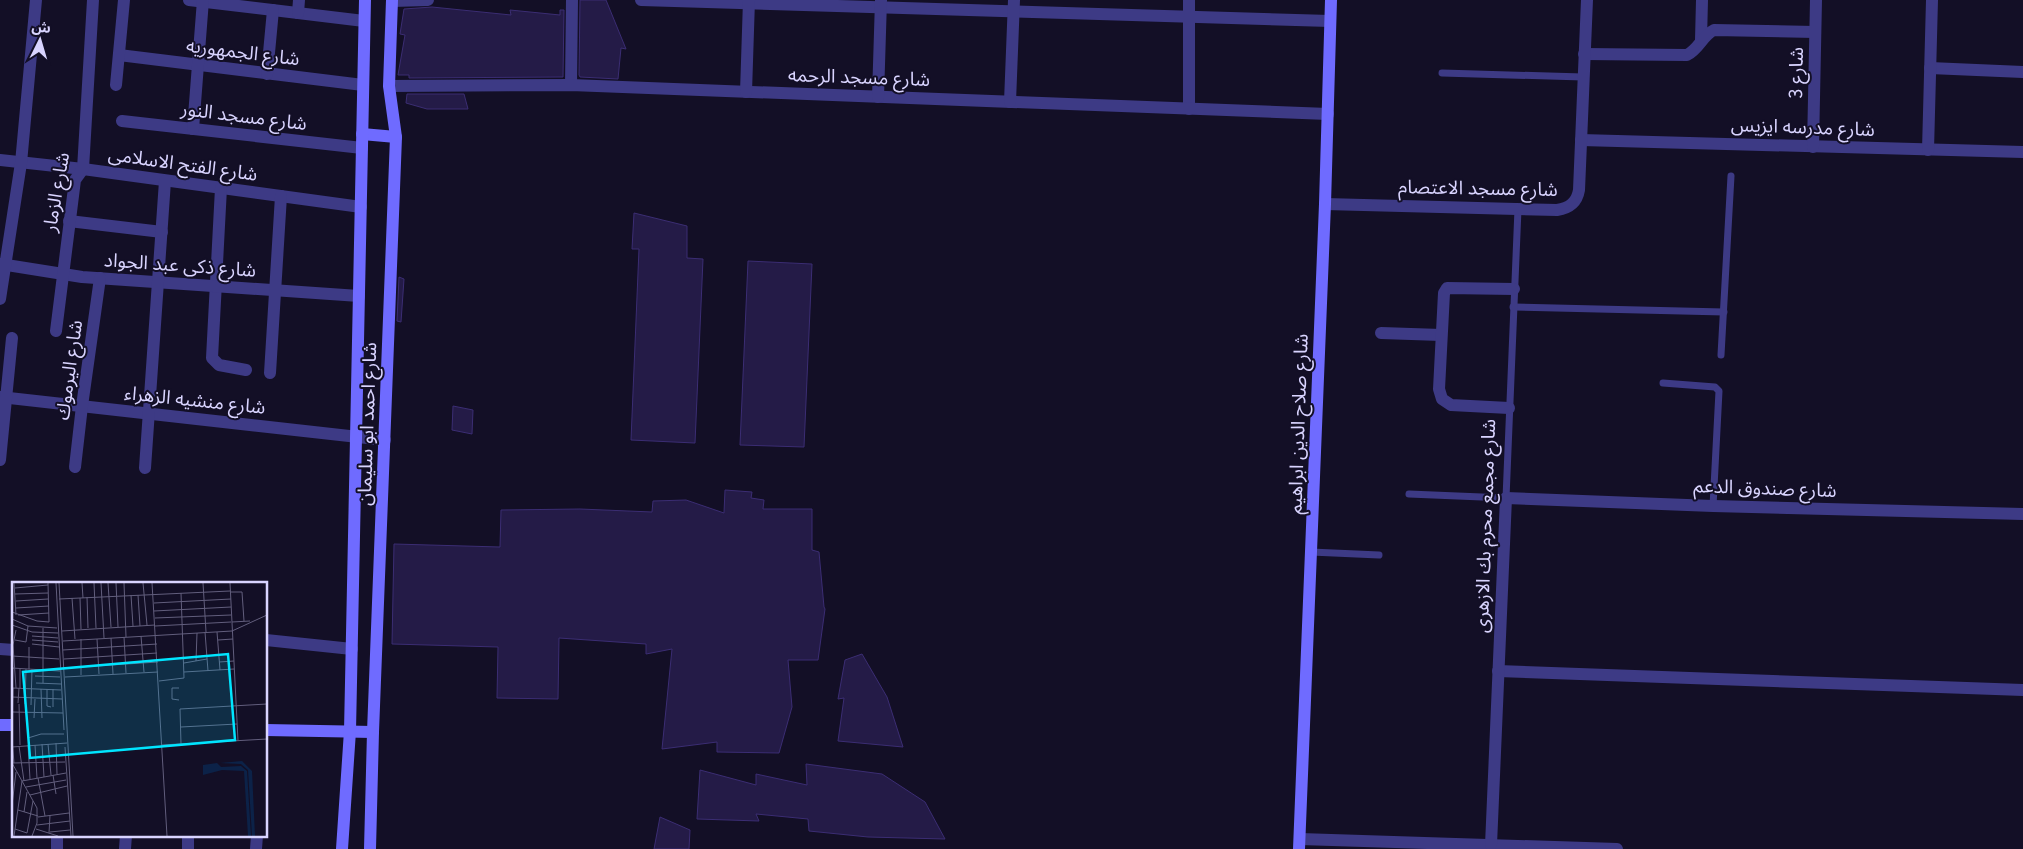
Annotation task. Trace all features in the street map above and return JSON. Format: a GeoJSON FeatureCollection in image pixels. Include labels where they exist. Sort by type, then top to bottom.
{"type":"FeatureCollection","features":[{"type":"Feature","properties":{"kind":"main road","name":"شارع احمد ابو سليمان"},"geometry":{"type":"LineString","coordinates":[[342,849],[350,731],[365,0]]}},
{"type":"Feature","properties":{"kind":"main road","name":"شارع احمد ابو سليمان"},"geometry":{"type":"LineString","coordinates":[[370,849],[396,138],[389,86],[392,0]]}},
{"type":"Feature","properties":{"kind":"main road","name":"شارع صلاح الدين ابراهيم"},"geometry":{"type":"LineString","coordinates":[[1300,844],[1331,0]]}},
{"type":"Feature","properties":{"kind":"main road"},"geometry":{"type":"LineString","coordinates":[[362,134],[396,138]]}},
{"type":"Feature","properties":{"kind":"main road"},"geometry":{"type":"LineString","coordinates":[[268,730],[373,732]]}},
{"type":"Feature","properties":{"kind":"street"},"geometry":{"type":"LineString","coordinates":[[0,299],[3,264],[21,163],[36,0]]}},
{"type":"Feature","properties":{"kind":"street","name":"شارع الزمار"},"geometry":{"type":"LineString","coordinates":[[56,331],[75,180],[83,169],[93,0]]}},
{"type":"Feature","properties":{"kind":"street"},"geometry":{"type":"LineString","coordinates":[[116,85],[124,0]]}},
{"type":"Feature","properties":{"kind":"street"},"geometry":{"type":"LineString","coordinates":[[189,0],[272,10],[299,6],[364,21]]}},
{"type":"Feature","properties":{"kind":"street"},"geometry":{"type":"LineString","coordinates":[[392,0],[428,0]]}},
{"type":"Feature","properties":{"kind":"street"},"geometry":{"type":"LineString","coordinates":[[571,85],[572,0]]}},
{"type":"Feature","properties":{"kind":"street"},"geometry":{"type":"LineString","coordinates":[[641,0],[1014,6],[1190,16],[1330,21]]}},
{"type":"Feature","properties":{"kind":"street"},"geometry":{"type":"LineString","coordinates":[[1189,0],[1189,109]]}},
{"type":"Feature","properties":{"kind":"street","name":"شارع مسجد الاعتصام"},"geometry":{"type":"LineString","coordinates":[[1325,204],[1557,210],[1564,209],[1575,202],[1579,190],[1586,0]]}},
{"type":"Feature","properties":{"kind":"street"},"geometry":{"type":"LineString","coordinates":[[1701,40],[1702,0]]}},
{"type":"Feature","properties":{"kind":"street","name":"شارع 3"},"geometry":{"type":"LineString","coordinates":[[1812,146],[1816,0]]}},
{"type":"Feature","properties":{"kind":"street"},"geometry":{"type":"LineString","coordinates":[[1928,150],[1932,0]]}},
{"type":"Feature","properties":{"kind":"street"},"geometry":{"type":"LineString","coordinates":[[193,129],[203,1]]}},
{"type":"Feature","properties":{"kind":"street"},"geometry":{"type":"LineString","coordinates":[[746,92],[749,2]]}},
{"type":"Feature","properties":{"kind":"street"},"geometry":{"type":"LineString","coordinates":[[878,97],[881,4]]}},
{"type":"Feature","properties":{"kind":"street"},"geometry":{"type":"LineString","coordinates":[[1010,102],[1014,6]]}},
{"type":"Feature","properties":{"kind":"street"},"geometry":{"type":"LineString","coordinates":[[268,74],[272,10]]}},
{"type":"Feature","properties":{"kind":"street"},"geometry":{"type":"LineString","coordinates":[[1584,54],[1681,56],[1693,52],[1701,40],[1714,30],[1815,32]]}},
{"type":"Feature","properties":{"kind":"street","name":"شارع الجمهوريه"},"geometry":{"type":"LineString","coordinates":[[119,55],[363,86]]}},
{"type":"Feature","properties":{"kind":"street"},"geometry":{"type":"LineString","coordinates":[[1930,68],[2023,72]]}},
{"type":"Feature","properties":{"kind":"street","name":"شارع مسجد الرحمه"},"geometry":{"type":"LineString","coordinates":[[389,86],[571,85],[1328,114]]}},
{"type":"Feature","properties":{"kind":"street","name":"شارع مسجد النور"},"geometry":{"type":"LineString","coordinates":[[122,121],[362,148]]}},
{"type":"Feature","properties":{"kind":"street","name":"شارع مدرسه ايزيس"},"geometry":{"type":"LineString","coordinates":[[1581,140],[2023,152]]}},
{"type":"Feature","properties":{"kind":"street","name":"شارع الفتح الاسلامى"},"geometry":{"type":"LineString","coordinates":[[0,160],[83,169],[361,206]]}},
{"type":"Feature","properties":{"kind":"street"},"geometry":{"type":"LineString","coordinates":[[145,468],[165,181]]}},
{"type":"Feature","properties":{"kind":"street"},"geometry":{"type":"LineString","coordinates":[[221,188],[212,358],[219,365],[246,370]]}},
{"type":"Feature","properties":{"kind":"street"},"geometry":{"type":"LineString","coordinates":[[270,373],[281,196]]}},
{"type":"Feature","properties":{"kind":"street"},"geometry":{"type":"LineString","coordinates":[[69,221],[162,232]]}},
{"type":"Feature","properties":{"kind":"street","name":"شارع ذكى عبد الجواد"},"geometry":{"type":"LineString","coordinates":[[3,264],[100,278],[359,296]]}},
{"type":"Feature","properties":{"kind":"street","name":"شارع اليرموك"},"geometry":{"type":"LineString","coordinates":[[75,467],[100,278]]}},
{"type":"Feature","properties":{"kind":"street"},"geometry":{"type":"LineString","coordinates":[[1509,408],[1451,405],[1442,399],[1438,389],[1444,293],[1447,288],[1514,288]]}},
{"type":"Feature","properties":{"kind":"street"},"geometry":{"type":"LineString","coordinates":[[1381,333],[1441,334]]}},
{"type":"Feature","properties":{"kind":"street"},"geometry":{"type":"LineString","coordinates":[[0,460],[3,397],[12,338]]}},
{"type":"Feature","properties":{"kind":"street","name":"شارع منشيه الزهراء"},"geometry":{"type":"LineString","coordinates":[[3,397],[385,440]]}},
{"type":"Feature","properties":{"kind":"street","name":"شارع صندوق الدعم"},"geometry":{"type":"LineString","coordinates":[[1506,498],[1713,506],[2023,514]]}},
{"type":"Feature","properties":{"kind":"street","name":"شارع مجمع محرم بك الازهرى"},"geometry":{"type":"LineString","coordinates":[[1491,845],[1506,498]]}},
{"type":"Feature","properties":{"kind":"street"},"geometry":{"type":"LineString","coordinates":[[268,640],[352,649]]}},
{"type":"Feature","properties":{"kind":"street"},"geometry":{"type":"LineString","coordinates":[[1498,671],[2023,690]]}},
{"type":"Feature","properties":{"kind":"street"},"geometry":{"type":"LineString","coordinates":[[57,836],[57,849]]}},
{"type":"Feature","properties":{"kind":"street"},"geometry":{"type":"LineString","coordinates":[[125,849],[126,836]]}},
{"type":"Feature","properties":{"kind":"street"},"geometry":{"type":"LineString","coordinates":[[188,836],[188,849]]}},
{"type":"Feature","properties":{"kind":"street"},"geometry":{"type":"LineString","coordinates":[[256,849],[257,836]]}},
{"type":"Feature","properties":{"kind":"street"},"geometry":{"type":"LineString","coordinates":[[1300,844],[1491,845],[1617,849]]}},
{"type":"Feature","properties":{"kind":"lane"},"geometry":{"type":"LineString","coordinates":[[1442,73],[1584,77]]}},
{"type":"Feature","properties":{"kind":"lane"},"geometry":{"type":"LineString","coordinates":[[1721,355],[1731,176]]}},
{"type":"Feature","properties":{"kind":"lane","name":"شارع مجمع محرم بك الازهرى"},"geometry":{"type":"LineString","coordinates":[[1506,498],[1518,209]]}},
{"type":"Feature","properties":{"kind":"lane"},"geometry":{"type":"LineString","coordinates":[[1514,307],[1724,312]]}},
{"type":"Feature","properties":{"kind":"lane"},"geometry":{"type":"LineString","coordinates":[[1663,383],[1715,387],[1719,391],[1713,506]]}},
{"type":"Feature","properties":{"kind":"lane"},"geometry":{"type":"LineString","coordinates":[[1409,494],[1506,498]]}},
{"type":"Feature","properties":{"kind":"lane"},"geometry":{"type":"LineString","coordinates":[[1311,552],[1379,554]]}},
{"type":"Feature","properties":{"kind":"building"},"geometry":{"type":"Polygon","coordinates":[[[580,0],[606,0],[626,49],[621,48],[618,79],[580,77],[579,75],[580,0]]]}},
{"type":"Feature","properties":{"kind":"building"},"geometry":{"type":"Polygon","coordinates":[[[432,7],[511,15],[510,10],[560,15],[560,10],[564,10],[563,77],[409,78],[409,75],[398,75],[405,35],[400,34],[404,9],[432,7]]]}},
{"type":"Feature","properties":{"kind":"building"},"geometry":{"type":"Polygon","coordinates":[[[407,94],[464,94],[468,109],[427,109],[406,103],[407,94]]]}},
{"type":"Feature","properties":{"kind":"building"},"geometry":{"type":"Polygon","coordinates":[[[634,213],[687,226],[687,258],[703,259],[695,443],[631,440],[639,249],[632,249],[634,213]]]}},
{"type":"Feature","properties":{"kind":"building"},"geometry":{"type":"Polygon","coordinates":[[[748,261],[812,264],[804,447],[740,445],[748,261]]]}},
{"type":"Feature","properties":{"kind":"building"},"geometry":{"type":"Polygon","coordinates":[[[399,277],[404,279],[401,322],[397,321],[399,277]]]}},
{"type":"Feature","properties":{"kind":"building"},"geometry":{"type":"Polygon","coordinates":[[[453,406],[473,410],[472,434],[452,430],[453,406]]]}},
{"type":"Feature","properties":{"kind":"building"},"geometry":{"type":"Polygon","coordinates":[[[725,490],[752,492],[751,498],[764,500],[763,509],[812,509],[812,550],[819,552],[825,609],[818,660],[788,660],[792,707],[779,753],[717,752],[717,742],[662,749],[672,649],[646,654],[646,644],[559,638],[558,699],[497,698],[498,647],[392,644],[394,544],[500,547],[501,510],[580,509],[652,512],[653,501],[686,500],[724,513],[725,490]]]}},
{"type":"Feature","properties":{"kind":"building"},"geometry":{"type":"Polygon","coordinates":[[[862,654],[887,697],[903,747],[838,741],[844,698],[838,699],[845,660],[862,654]]]}},
{"type":"Feature","properties":{"kind":"building"},"geometry":{"type":"Polygon","coordinates":[[[806,764],[882,774],[925,802],[945,839],[868,837],[809,831],[808,819],[756,814],[759,821],[697,819],[700,770],[756,785],[756,774],[807,785],[806,764]]]}},
{"type":"Feature","properties":{"kind":"building"},"geometry":{"type":"Polygon","coordinates":[[[660,817],[690,830],[689,849],[654,849],[660,817]]]}}]}
